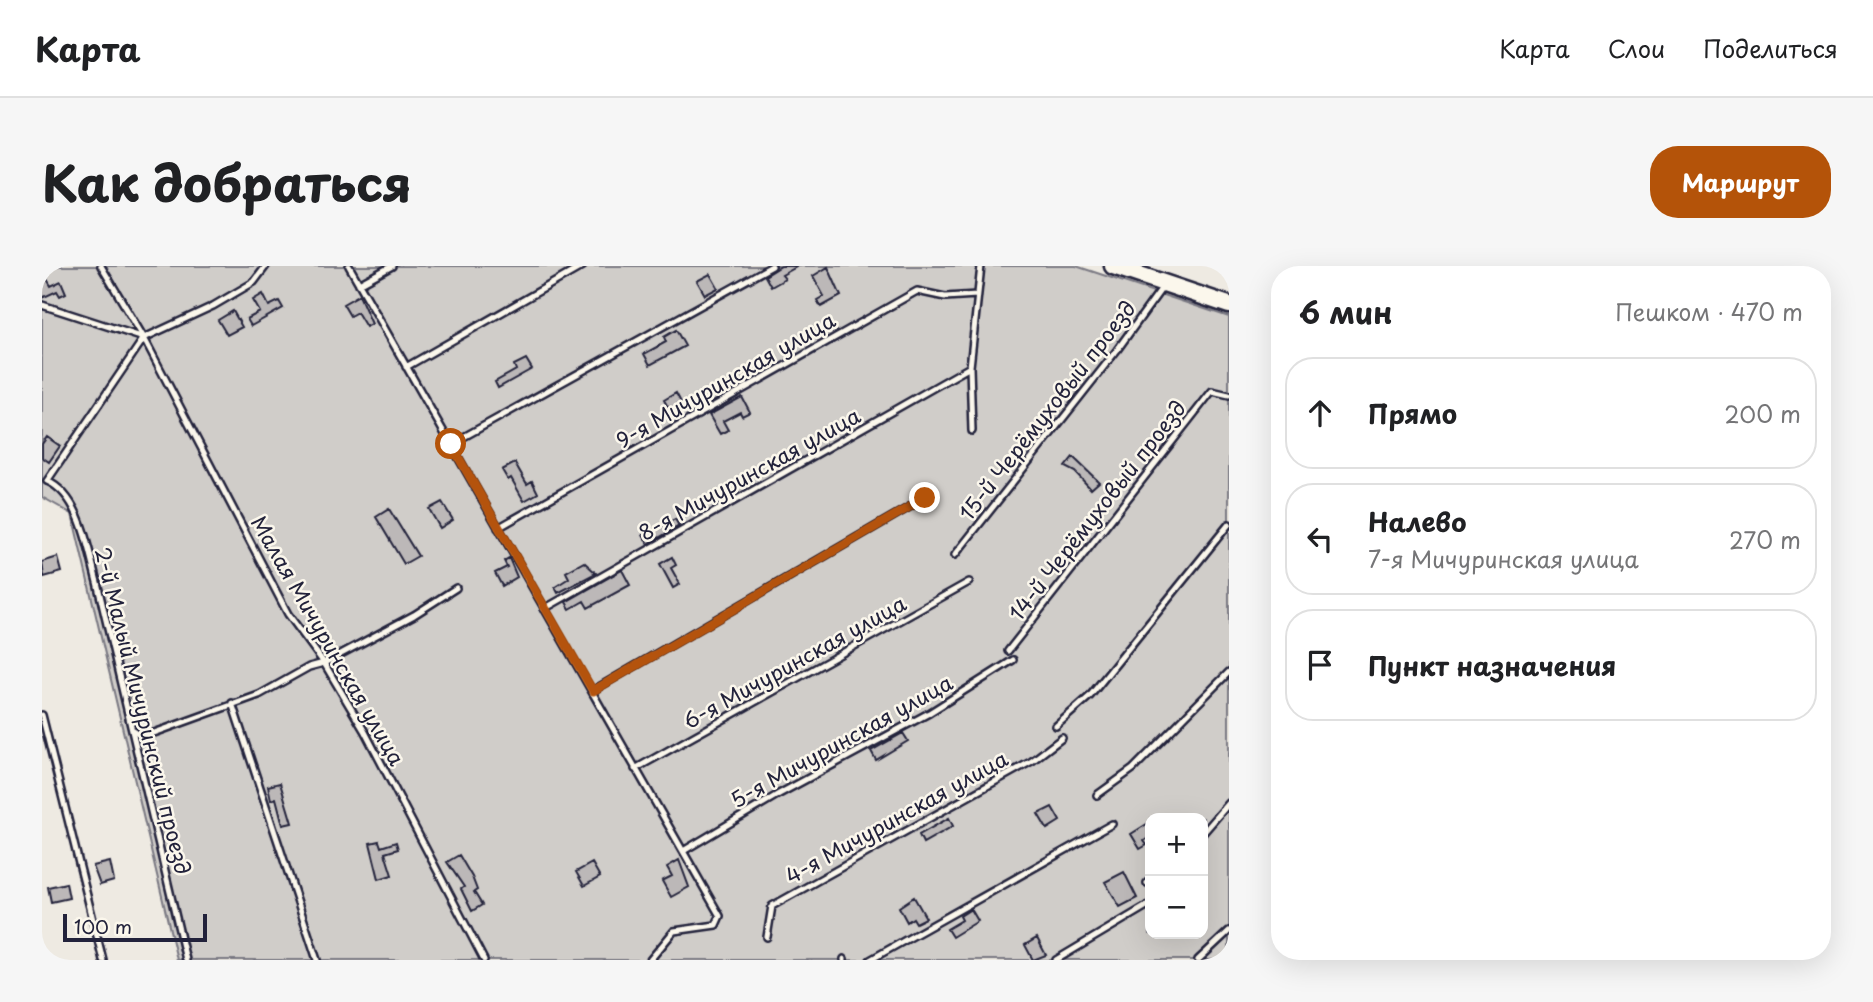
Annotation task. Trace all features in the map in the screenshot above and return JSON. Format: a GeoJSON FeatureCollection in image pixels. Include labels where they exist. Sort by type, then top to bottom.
{"type":"FeatureCollection","features":[{"type":"Feature","properties":{"kind":"main road"},"geometry":{"type":"LineString","coordinates":[[1113,266],[1229,305]]}},
{"type":"Feature","properties":{"kind":"lane","name":"Малая Мичуринская улица"},"geometry":{"type":"LineString","coordinates":[[101,266],[144,338],[288,614],[324,663],[365,732],[484,960]]}},
{"type":"Feature","properties":{"kind":"lane"},"geometry":{"type":"LineString","coordinates":[[45,482],[144,338],[213,306],[254,282],[266,266]]}},
{"type":"Feature","properties":{"kind":"lane"},"geometry":{"type":"LineString","coordinates":[[349,266],[635,769],[685,850],[720,916],[716,925],[674,931],[650,960]]}},
{"type":"Feature","properties":{"kind":"lane"},"geometry":{"type":"LineString","coordinates":[[359,284],[392,266]]}},
{"type":"Feature","properties":{"kind":"lane"},"geometry":{"type":"LineString","coordinates":[[406,367],[583,266]]}},
{"type":"Feature","properties":{"kind":"lane"},"geometry":{"type":"LineString","coordinates":[[451,444],[772,266]]}},
{"type":"Feature","properties":{"kind":"lane"},"geometry":{"type":"LineString","coordinates":[[972,431],[970,367],[981,266]]}},
{"type":"Feature","properties":{"kind":"lane","name":"15-й Черёмуховый проезд"},"geometry":{"type":"LineString","coordinates":[[955,555],[1117,350],[1164,285]]}},
{"type":"Feature","properties":{"kind":"lane","name":"9-я Мичуринская улица"},"geometry":{"type":"LineString","coordinates":[[498,528],[917,291],[945,297],[977,295]]}},
{"type":"Feature","properties":{"kind":"lane"},"geometry":{"type":"LineString","coordinates":[[42,305],[144,338]]}},
{"type":"Feature","properties":{"kind":"lane","name":"8-я Мичуринская улица"},"geometry":{"type":"LineString","coordinates":[[544,609],[880,421],[970,367]]}},
{"type":"Feature","properties":{"kind":"lane","name":"14-й Черёмуховый проезд"},"geometry":{"type":"LineString","coordinates":[[1008,651],[1212,391],[1229,395]]}},
{"type":"Feature","properties":{"kind":"lane","name":"2-й Малый Мичуринский проезд"},"geometry":{"type":"LineString","coordinates":[[45,482],[67,496],[79,520],[97,582],[186,960]]}},
{"type":"Feature","properties":{"kind":"lane"},"geometry":{"type":"LineString","coordinates":[[593,691],[925,498]]}},
{"type":"Feature","properties":{"kind":"lane"},"geometry":{"type":"LineString","coordinates":[[1056,726],[1090,696],[1229,524]]}},
{"type":"Feature","properties":{"kind":"lane","name":"6-я Мичуринская улица"},"geometry":{"type":"LineString","coordinates":[[635,769],[969,582]]}},
{"type":"Feature","properties":{"kind":"lane"},"geometry":{"type":"LineString","coordinates":[[143,737],[259,695],[414,615],[456,588]]}},
{"type":"Feature","properties":{"kind":"lane","name":"5-я Мичуринская улица"},"geometry":{"type":"LineString","coordinates":[[685,850],[779,794],[929,713],[1013,660]]}},
{"type":"Feature","properties":{"kind":"lane"},"geometry":{"type":"LineString","coordinates":[[1097,795],[1108,790],[1143,760],[1229,671]]}},
{"type":"Feature","properties":{"kind":"lane"},"geometry":{"type":"LineString","coordinates":[[232,703],[317,960]]}},
{"type":"Feature","properties":{"kind":"lane"},"geometry":{"type":"LineString","coordinates":[[42,715],[103,960]]}},
{"type":"Feature","properties":{"kind":"lane"},"geometry":{"type":"LineString","coordinates":[[132,729],[143,737]]}},
{"type":"Feature","properties":{"kind":"lane"},"geometry":{"type":"LineString","coordinates":[[137,755],[143,737]]}},
{"type":"Feature","properties":{"kind":"lane","name":"4-я Мичуринская улица"},"geometry":{"type":"LineString","coordinates":[[767,937],[772,906],[1020,767],[1062,738]]}},
{"type":"Feature","properties":{"kind":"lane"},"geometry":{"type":"LineString","coordinates":[[1208,827],[1229,803]]}},
{"type":"Feature","properties":{"kind":"lane"},"geometry":{"type":"LineString","coordinates":[[870,960],[1112,824]]}},
{"type":"Feature","properties":{"kind":"lane"},"geometry":{"type":"LineString","coordinates":[[1056,960],[1145,907]]}},
{"type":"Feature","properties":{"kind":"lane"},"geometry":{"type":"LineString","coordinates":[[1198,960],[1229,931]]}},
{"type":"Feature","properties":{"kind":"shaded area"},"geometry":{"type":"Polygon","coordinates":[[[42,266],[1076,266],[1229,317],[1229,960],[177,960],[72,514],[42,497],[42,266]]]}},
{"type":"Feature","properties":{"kind":"building"},"geometry":{"type":"Polygon","coordinates":[[[781,266],[798,266],[782,275],[785,279],[771,287],[765,276],[781,266]]]}},
{"type":"Feature","properties":{"kind":"building"},"geometry":{"type":"Polygon","coordinates":[[[828,267],[841,296],[821,307],[817,300],[824,296],[813,276],[828,267]]]}},
{"type":"Feature","properties":{"kind":"building"},"geometry":{"type":"Polygon","coordinates":[[[42,270],[51,286],[61,281],[66,293],[60,296],[57,291],[42,298],[42,270]]]}},
{"type":"Feature","properties":{"kind":"building"},"geometry":{"type":"Polygon","coordinates":[[[710,274],[718,288],[705,295],[697,281],[710,274]]]}},
{"type":"Feature","properties":{"kind":"building"},"geometry":{"type":"Polygon","coordinates":[[[263,294],[269,306],[279,301],[283,308],[251,326],[247,319],[260,312],[253,300],[263,294]]]}},
{"type":"Feature","properties":{"kind":"building"},"geometry":{"type":"Polygon","coordinates":[[[359,295],[372,324],[366,327],[357,312],[350,316],[343,304],[359,295]]]}},
{"type":"Feature","properties":{"kind":"building"},"geometry":{"type":"Polygon","coordinates":[[[233,311],[242,327],[227,335],[218,320],[233,311]]]}},
{"type":"Feature","properties":{"kind":"building"},"geometry":{"type":"Polygon","coordinates":[[[676,330],[685,346],[650,365],[644,354],[666,342],[664,337],[676,330]]]}},
{"type":"Feature","properties":{"kind":"building"},"geometry":{"type":"Polygon","coordinates":[[[526,359],[532,369],[498,388],[495,382],[516,370],[514,365],[526,359]]]}},
{"type":"Feature","properties":{"kind":"building"},"geometry":{"type":"Polygon","coordinates":[[[676,393],[685,410],[673,416],[664,400],[676,393]]]}},
{"type":"Feature","properties":{"kind":"building"},"geometry":{"type":"Polygon","coordinates":[[[742,397],[750,412],[742,416],[740,412],[723,421],[728,430],[720,434],[709,415],[742,397]]]}},
{"type":"Feature","properties":{"kind":"building"},"geometry":{"type":"Polygon","coordinates":[[[47,437],[60,446],[49,462],[42,457],[42,444],[47,437]]]}},
{"type":"Feature","properties":{"kind":"building"},"geometry":{"type":"Polygon","coordinates":[[[1073,457],[1099,482],[1091,489],[1075,472],[1065,467],[1073,457]]]}},
{"type":"Feature","properties":{"kind":"building"},"geometry":{"type":"Polygon","coordinates":[[[515,463],[527,484],[532,481],[538,493],[524,501],[511,478],[508,480],[502,470],[515,463]]]}},
{"type":"Feature","properties":{"kind":"building"},"geometry":{"type":"Polygon","coordinates":[[[442,502],[453,520],[440,528],[429,509],[442,502]]]}},
{"type":"Feature","properties":{"kind":"building"},"geometry":{"type":"Polygon","coordinates":[[[389,509],[418,556],[404,564],[376,517],[389,509]]]}},
{"type":"Feature","properties":{"kind":"building"},"geometry":{"type":"Polygon","coordinates":[[[675,519],[679,526],[648,544],[643,535],[675,519]]]}},
{"type":"Feature","properties":{"kind":"building"},"geometry":{"type":"Polygon","coordinates":[[[58,557],[62,572],[44,577],[42,562],[58,557]]]}},
{"type":"Feature","properties":{"kind":"building"},"geometry":{"type":"Polygon","coordinates":[[[672,557],[676,565],[671,568],[680,584],[673,588],[660,564],[672,557]]]}},
{"type":"Feature","properties":{"kind":"building"},"geometry":{"type":"Polygon","coordinates":[[[509,558],[517,577],[502,586],[495,573],[507,567],[504,561],[509,558]]]}},
{"type":"Feature","properties":{"kind":"building"},"geometry":{"type":"Polygon","coordinates":[[[584,562],[596,573],[558,593],[555,587],[569,578],[566,572],[584,562]]]}},
{"type":"Feature","properties":{"kind":"building"},"geometry":{"type":"Polygon","coordinates":[[[622,570],[630,585],[588,608],[584,601],[570,609],[566,602],[622,570]]]}},
{"type":"Feature","properties":{"kind":"building"},"geometry":{"type":"Polygon","coordinates":[[[903,733],[908,741],[876,760],[871,751],[903,733]]]}},
{"type":"Feature","properties":{"kind":"building"},"geometry":{"type":"Polygon","coordinates":[[[280,783],[292,823],[283,825],[276,798],[271,800],[268,786],[280,783]]]}},
{"type":"Feature","properties":{"kind":"building"},"geometry":{"type":"Polygon","coordinates":[[[1052,807],[1060,821],[1047,829],[1038,814],[1052,807]]]}},
{"type":"Feature","properties":{"kind":"building"},"geometry":{"type":"Polygon","coordinates":[[[949,818],[953,826],[923,843],[919,835],[949,818]]]}},
{"type":"Feature","properties":{"kind":"building"},"geometry":{"type":"Polygon","coordinates":[[[1145,825],[1145,846],[1140,849],[1131,834],[1145,825]]]}},
{"type":"Feature","properties":{"kind":"building"},"geometry":{"type":"Polygon","coordinates":[[[379,841],[381,847],[396,842],[398,849],[385,853],[392,875],[379,879],[370,843],[379,841]]]}},
{"type":"Feature","properties":{"kind":"building"},"geometry":{"type":"Polygon","coordinates":[[[459,855],[472,877],[477,890],[474,892],[482,905],[472,911],[461,889],[464,887],[447,862],[459,855]]]}},
{"type":"Feature","properties":{"kind":"building"},"geometry":{"type":"Polygon","coordinates":[[[679,860],[689,887],[671,897],[662,881],[672,876],[667,867],[679,860]]]}},
{"type":"Feature","properties":{"kind":"building"},"geometry":{"type":"Polygon","coordinates":[[[110,862],[114,881],[100,885],[93,866],[110,862]]]}},
{"type":"Feature","properties":{"kind":"building"},"geometry":{"type":"Polygon","coordinates":[[[592,863],[600,877],[584,886],[576,872],[592,863]]]}},
{"type":"Feature","properties":{"kind":"building"},"geometry":{"type":"Polygon","coordinates":[[[1124,872],[1137,898],[1120,907],[1105,882],[1124,872]]]}},
{"type":"Feature","properties":{"kind":"building"},"geometry":{"type":"Polygon","coordinates":[[[66,883],[69,898],[51,902],[48,887],[66,883]]]}},
{"type":"Feature","properties":{"kind":"building"},"geometry":{"type":"Polygon","coordinates":[[[914,897],[926,918],[916,923],[913,918],[907,922],[899,907],[914,897]]]}},
{"type":"Feature","properties":{"kind":"building"},"geometry":{"type":"Polygon","coordinates":[[[971,909],[978,921],[952,937],[947,929],[962,920],[960,916],[971,909]]]}},
{"type":"Feature","properties":{"kind":"building"},"geometry":{"type":"Polygon","coordinates":[[[1037,938],[1046,955],[1033,960],[1025,945],[1037,938]]]}},
{"type":"Feature","properties":{"kind":"route"},"geometry":{"type":"LineString","coordinates":[[451,444],[593,691],[664,647],[925,498]]}}]}
